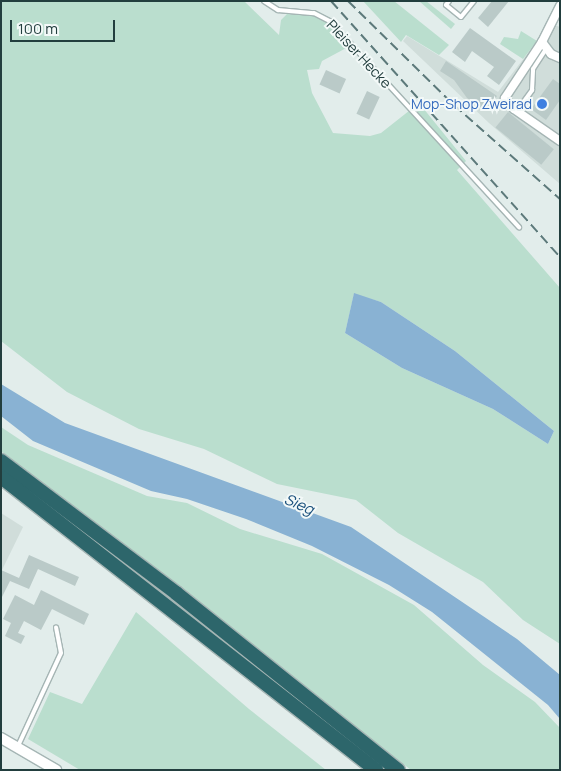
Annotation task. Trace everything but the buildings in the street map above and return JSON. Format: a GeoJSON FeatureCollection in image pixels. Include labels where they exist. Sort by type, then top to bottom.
{"type":"FeatureCollection","features":[{"type":"Feature","properties":{"kind":"highway"},"geometry":{"type":"LineString","coordinates":[[1,461],[176,593],[398,770]]}},
{"type":"Feature","properties":{"kind":"highway"},"geometry":{"type":"LineString","coordinates":[[1,477],[376,770]]}},
{"type":"Feature","properties":{"kind":"street"},"geometry":{"type":"LineString","coordinates":[[560,6],[544,46],[506,94],[505,101],[517,112],[560,141]]}},
{"type":"Feature","properties":{"kind":"street"},"geometry":{"type":"LineString","coordinates":[[544,46],[560,58]]}},
{"type":"Feature","properties":{"kind":"street"},"geometry":{"type":"LineString","coordinates":[[1,738],[56,770]]}},
{"type":"Feature","properties":{"kind":"lane","name":"Pleiser Hecke"},"geometry":{"type":"LineString","coordinates":[[264,1],[278,10],[314,13],[330,21],[519,227]]}},
{"type":"Feature","properties":{"kind":"lane"},"geometry":{"type":"LineString","coordinates":[[449,1],[446,5],[462,17],[474,1]]}},
{"type":"Feature","properties":{"kind":"lane"},"geometry":{"type":"LineString","coordinates":[[517,112],[532,90],[533,69],[544,46]]}},
{"type":"Feature","properties":{"kind":"lane"},"geometry":{"type":"LineString","coordinates":[[17,748],[62,653],[56,627]]}},
{"type":"Feature","properties":{"kind":"shaded area"},"geometry":{"type":"Polygon","coordinates":[[[546,22],[560,27],[560,184],[489,123],[403,41],[407,36],[498,92],[537,41],[546,22]]]}},
{"type":"Feature","properties":{"kind":"shaded area"},"geometry":{"type":"Polygon","coordinates":[[[1,513],[23,527],[2,570],[1,570],[1,513]]]}},
{"type":"Feature","properties":{"kind":"green space"},"geometry":{"type":"Polygon","coordinates":[[[1,1],[244,1],[279,35],[281,20],[287,14],[314,15],[329,23],[350,46],[322,61],[319,69],[307,70],[312,93],[333,133],[370,136],[381,133],[419,103],[466,161],[457,170],[560,288],[560,644],[523,620],[483,582],[398,533],[356,500],[277,484],[204,449],[139,429],[67,392],[1,341],[1,1]],[[354,294],[345,333],[402,368],[493,409],[548,444],[554,431],[455,351],[381,302],[354,294]]]}},
{"type":"Feature","properties":{"kind":"green space"},"geometry":{"type":"Polygon","coordinates":[[[363,1],[394,1],[449,45],[439,55],[406,35],[401,42],[363,1]]]}},
{"type":"Feature","properties":{"kind":"green space"},"geometry":{"type":"Polygon","coordinates":[[[419,1],[426,1],[455,24],[451,29],[419,1]]]}},
{"type":"Feature","properties":{"kind":"green space"},"geometry":{"type":"Polygon","coordinates":[[[521,31],[537,41],[523,59],[500,44],[504,37],[518,39],[521,31]]]}},
{"type":"Feature","properties":{"kind":"green space"},"geometry":{"type":"Polygon","coordinates":[[[1,427],[28,445],[147,496],[187,503],[240,529],[322,554],[414,605],[483,665],[535,702],[560,728],[560,770],[411,770],[1,451],[1,427]]]}},
{"type":"Feature","properties":{"kind":"green space"},"geometry":{"type":"Polygon","coordinates":[[[136,612],[249,709],[326,770],[80,770],[28,739],[50,692],[82,704],[136,612]]]}},
{"type":"Feature","properties":{"kind":"water"},"geometry":{"type":"Polygon","coordinates":[[[354,293],[381,302],[455,351],[554,431],[548,444],[493,409],[402,368],[345,333],[354,293]]]}},
{"type":"Feature","properties":{"kind":"water"},"geometry":{"type":"Polygon","coordinates":[[[1,384],[65,423],[351,527],[517,639],[560,675],[560,719],[548,705],[432,612],[389,585],[312,546],[246,519],[187,499],[151,491],[33,441],[1,416],[1,384]]]}},
{"type":"Feature","properties":{"kind":"railway"},"geometry":{"type":"LineString","coordinates":[[331,1],[560,257]]}},
{"type":"Feature","properties":{"kind":"railway"},"geometry":{"type":"LineString","coordinates":[[348,1],[454,105],[560,199]]}},
{"type":"Feature","properties":{"kind":"place","name":"Mop-Shop Zweirad"},"geometry":{"type":"Point","coordinates":[542,104]}},
{"type":"Feature","properties":{"kind":"water label","name":"Sieg"},"geometry":{"type":"Point","coordinates":[299,504]}}]}
